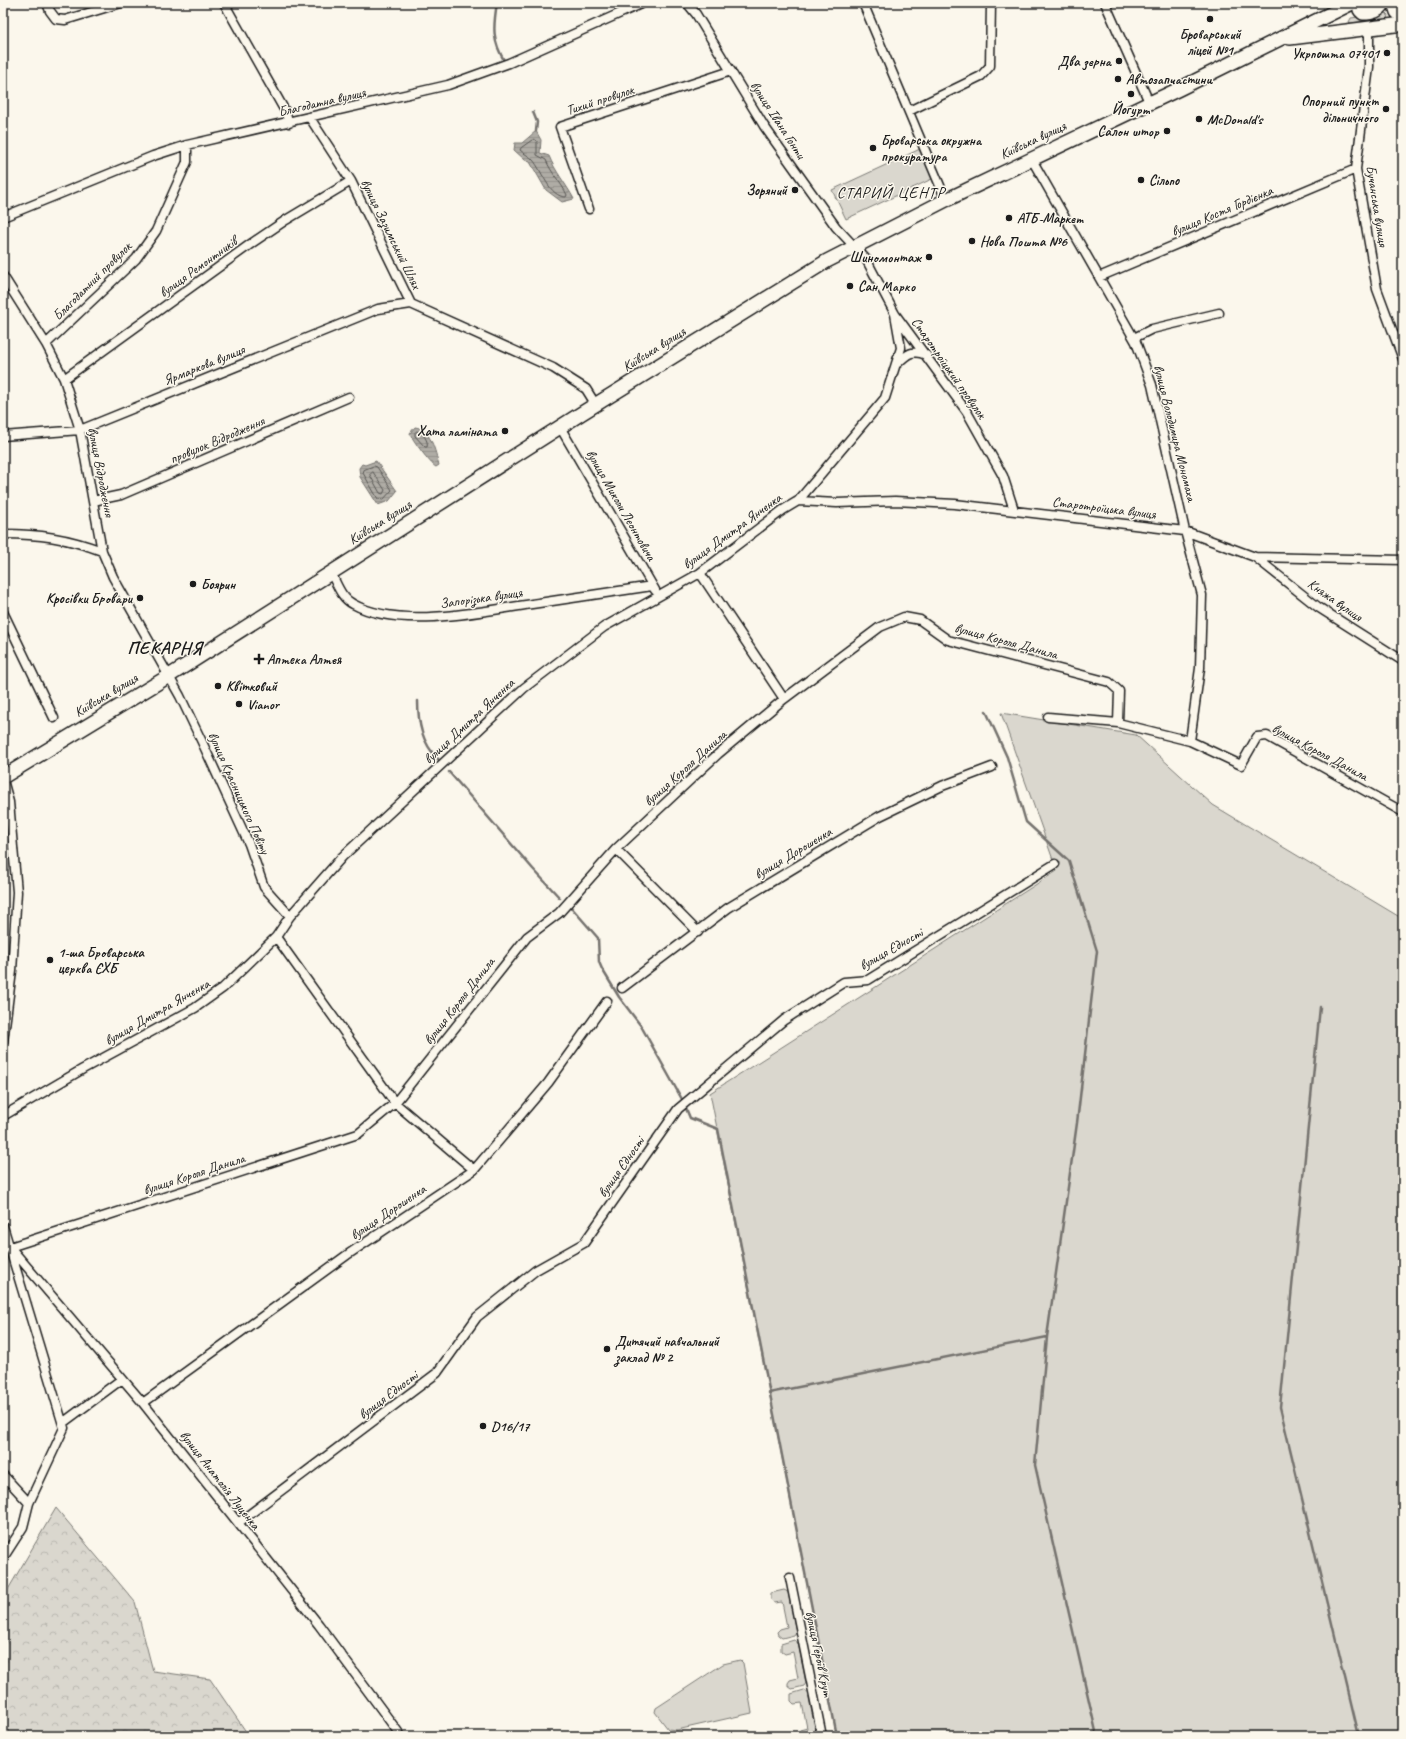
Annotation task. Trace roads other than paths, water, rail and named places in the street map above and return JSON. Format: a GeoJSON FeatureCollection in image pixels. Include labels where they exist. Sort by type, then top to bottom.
{"type":"FeatureCollection","features":[{"type":"Feature","properties":{"kind":"main road","name":"Київська вулиця"},"geometry":{"type":"LineString","coordinates":[[3,777],[168,676],[560,427],[853,246],[1031,158],[1280,40],[1352,3]]}},
{"type":"Feature","properties":{"kind":"main road"},"geometry":{"type":"LineString","coordinates":[[1360,3],[1360,10],[1363,13],[1378,10],[1384,3]]}},
{"type":"Feature","properties":{"kind":"main road"},"geometry":{"type":"LineString","coordinates":[[1394,3],[1397,12],[1403,17]]}},
{"type":"Feature","properties":{"kind":"main road"},"geometry":{"type":"LineString","coordinates":[[1280,40],[1403,24]]}},
{"type":"Feature","properties":{"kind":"street"},"geometry":{"type":"LineString","coordinates":[[47,3],[50,11],[56,19],[66,20],[121,3]]}},
{"type":"Feature","properties":{"kind":"street"},"geometry":{"type":"LineString","coordinates":[[224,3],[285,111],[289,123]]}},
{"type":"Feature","properties":{"kind":"street","name":"Благодатна вулиця"},"geometry":{"type":"LineString","coordinates":[[3,217],[153,156],[187,145],[289,123],[448,85],[509,63],[643,3]]}},
{"type":"Feature","properties":{"kind":"street","name":"вулиця Івана Гонти"},"geometry":{"type":"LineString","coordinates":[[687,3],[696,14],[768,132],[836,227],[853,246]]}},
{"type":"Feature","properties":{"kind":"street"},"geometry":{"type":"LineString","coordinates":[[863,3],[946,200]]}},
{"type":"Feature","properties":{"kind":"street"},"geometry":{"type":"LineString","coordinates":[[908,111],[981,76],[990,66],[991,3]]}},
{"type":"Feature","properties":{"kind":"street"},"geometry":{"type":"LineString","coordinates":[[1105,3],[1149,102]]}},
{"type":"Feature","properties":{"kind":"street","name":"Бучанська вулиця"},"geometry":{"type":"LineString","coordinates":[[1369,28],[1369,67],[1356,169],[1377,289],[1403,359]]}},
{"type":"Feature","properties":{"kind":"street","name":"Тихий провулок"},"geometry":{"type":"LineString","coordinates":[[589,209],[560,127],[731,71]]}},
{"type":"Feature","properties":{"kind":"street","name":"вулиця Зазимський Шлях"},"geometry":{"type":"LineString","coordinates":[[310,118],[351,181],[411,304],[553,368],[586,389],[596,405]]}},
{"type":"Feature","properties":{"kind":"street","name":"Благодатний провулок"},"geometry":{"type":"LineString","coordinates":[[46,344],[136,259],[156,231],[187,162],[187,145]]}},
{"type":"Feature","properties":{"kind":"street","name":"вулиця Володимира Мономаха"},"geometry":{"type":"LineString","coordinates":[[1031,158],[1134,338],[1152,385],[1185,532],[1202,595],[1200,668],[1190,741]]}},
{"type":"Feature","properties":{"kind":"street","name":"вулиця Костя Гордієнка"},"geometry":{"type":"LineString","coordinates":[[1099,276],[1356,169]]}},
{"type":"Feature","properties":{"kind":"street","name":"вулиця Ремонтників"},"geometry":{"type":"LineString","coordinates":[[64,379],[252,243],[286,220],[351,181]]}},
{"type":"Feature","properties":{"kind":"street","name":"Старотроїцький провулок"},"geometry":{"type":"LineString","coordinates":[[853,246],[866,259],[895,314],[908,333],[927,355],[967,412],[1003,476],[1014,510]]}},
{"type":"Feature","properties":{"kind":"street","name":"вулиця Відродження"},"geometry":{"type":"LineString","coordinates":[[3,276],[46,344],[64,379],[80,430],[102,551],[113,577],[168,676]]}},
{"type":"Feature","properties":{"kind":"street","name":"Ярмаркова вулиця"},"geometry":{"type":"LineString","coordinates":[[3,436],[80,430],[378,309],[411,304]]}},
{"type":"Feature","properties":{"kind":"street"},"geometry":{"type":"LineString","coordinates":[[1134,338],[1152,329],[1219,313]]}},
{"type":"Feature","properties":{"kind":"street","name":"вулиця Дмитра Янченка"},"geometry":{"type":"LineString","coordinates":[[3,1116],[83,1069],[195,1008],[223,988],[276,937],[290,916],[342,857],[524,688],[604,627],[700,573],[782,510],[798,501],[885,398],[901,348],[895,314]]}},
{"type":"Feature","properties":{"kind":"street"},"geometry":{"type":"LineString","coordinates":[[896,366],[909,353],[915,351],[927,355]]}},
{"type":"Feature","properties":{"kind":"street","name":"провулок Відродження"},"geometry":{"type":"LineString","coordinates":[[93,501],[120,494],[350,397]]}},
{"type":"Feature","properties":{"kind":"street","name":"вулиця Миколи Леонтовича"},"geometry":{"type":"LineString","coordinates":[[560,427],[658,596]]}},
{"type":"Feature","properties":{"kind":"street","name":"Старотроїцька вулиця"},"geometry":{"type":"LineString","coordinates":[[798,501],[837,504],[895,501],[956,504],[1185,532],[1255,557],[1403,560]]}},
{"type":"Feature","properties":{"kind":"street"},"geometry":{"type":"LineString","coordinates":[[3,534],[35,534],[66,539],[102,551]]}},
{"type":"Feature","properties":{"kind":"street","name":"Княжа вулиця"},"geometry":{"type":"LineString","coordinates":[[1255,557],[1318,607],[1403,661]]}},
{"type":"Feature","properties":{"kind":"street","name":"Запорізька вулиця"},"geometry":{"type":"LineString","coordinates":[[331,573],[346,599],[354,605],[398,616],[442,617],[652,586]]}},
{"type":"Feature","properties":{"kind":"street"},"geometry":{"type":"LineString","coordinates":[[700,573],[784,699]]}},
{"type":"Feature","properties":{"kind":"street"},"geometry":{"type":"LineString","coordinates":[[3,612],[54,718]]}},
{"type":"Feature","properties":{"kind":"street","name":"вулиця Короля Данила"},"geometry":{"type":"LineString","coordinates":[[10,1247],[358,1134],[395,1103],[527,937],[559,913],[616,850],[718,754],[784,699],[880,626],[904,617],[920,620],[948,640],[1109,682],[1119,691],[1118,723],[1190,741],[1242,765],[1257,737],[1267,736],[1403,812]]}},
{"type":"Feature","properties":{"kind":"street","name":"вулиця Красницького Повіту"},"geometry":{"type":"LineString","coordinates":[[168,676],[202,742],[249,844],[264,888],[290,916]]}},
{"type":"Feature","properties":{"kind":"street"},"geometry":{"type":"LineString","coordinates":[[1048,717],[1118,723]]}},
{"type":"Feature","properties":{"kind":"street","name":"вулиця Дорошенка"},"geometry":{"type":"LineString","coordinates":[[622,988],[728,908],[880,816],[942,786],[992,767]]}},
{"type":"Feature","properties":{"kind":"street"},"geometry":{"type":"LineString","coordinates":[[3,780],[9,802],[17,892],[12,971],[3,1042]]}},
{"type":"Feature","properties":{"kind":"street"},"geometry":{"type":"LineString","coordinates":[[616,850],[698,932]]}},
{"type":"Feature","properties":{"kind":"street","name":"вулиця Єдності"},"geometry":{"type":"LineString","coordinates":[[238,1523],[438,1374],[477,1317],[536,1270],[584,1243],[678,1110],[784,1020],[844,982],[868,980],[1055,864]]}},
{"type":"Feature","properties":{"kind":"street"},"geometry":{"type":"LineString","coordinates":[[276,937],[395,1103],[474,1170]]}},
{"type":"Feature","properties":{"kind":"street"},"geometry":{"type":"LineString","coordinates":[[3,971],[12,971]]}},
{"type":"Feature","properties":{"kind":"street","name":"вулиця Дорошенка"},"geometry":{"type":"LineString","coordinates":[[143,1403],[360,1246],[474,1170],[548,1083],[607,1001]]}},
{"type":"Feature","properties":{"kind":"street","name":"вулиця Анатолія Луценка"},"geometry":{"type":"LineString","coordinates":[[3,1226],[64,1422]]}},
{"type":"Feature","properties":{"kind":"street","name":"вулиця Анатолія Луценка"},"geometry":{"type":"LineString","coordinates":[[10,1247],[143,1403],[319,1625],[400,1736]]}},
{"type":"Feature","properties":{"kind":"street"},"geometry":{"type":"LineString","coordinates":[[3,1558],[23,1527],[29,1503],[62,1433],[64,1422],[122,1379]]}},
{"type":"Feature","properties":{"kind":"street"},"geometry":{"type":"LineString","coordinates":[[3,1475],[29,1503]]}},
{"type":"Feature","properties":{"kind":"street","name":"вулиця Героїв Крут"},"geometry":{"type":"LineString","coordinates":[[790,1578],[822,1736]]}},
{"type":"Feature","properties":{"kind":"water"},"geometry":{"type":"Polygon","coordinates":[[[536,131],[541,140],[540,153],[549,156],[554,167],[574,199],[562,202],[546,190],[530,162],[525,160],[514,150],[515,143],[522,143],[536,131]]]}},
{"type":"Feature","properties":{"kind":"water"},"geometry":{"type":"Polygon","coordinates":[[[415,427],[425,432],[429,436],[439,465],[436,467],[426,457],[411,436],[410,433],[415,427]]]}},
{"type":"Feature","properties":{"kind":"water"},"geometry":{"type":"Polygon","coordinates":[[[376,461],[397,491],[389,501],[378,505],[360,477],[359,468],[362,464],[365,465],[376,461]]]}},
{"type":"Feature","properties":{"kind":"waterway"},"geometry":{"type":"LineString","coordinates":[[497,3],[494,27],[498,47],[505,62]]}},
{"type":"Feature","properties":{"kind":"waterway"},"geometry":{"type":"LineString","coordinates":[[533,112],[537,122],[536,131]]}},
{"type":"Feature","properties":{"kind":"waterway"},"geometry":{"type":"LineString","coordinates":[[418,701],[422,732],[428,746],[438,759]]}},
{"type":"Feature","properties":{"kind":"waterway"},"geometry":{"type":"LineString","coordinates":[[986,711],[1007,757],[1026,822],[1069,861],[1097,951],[1077,1123],[1047,1337],[1035,1465],[1097,1736]]}},
{"type":"Feature","properties":{"kind":"waterway"},"geometry":{"type":"LineString","coordinates":[[449,772],[560,898]]}},
{"type":"Feature","properties":{"kind":"waterway"},"geometry":{"type":"LineString","coordinates":[[571,907],[598,938],[599,962],[602,969],[619,997],[641,1026],[683,1101]]}},
{"type":"Feature","properties":{"kind":"waterway"},"geometry":{"type":"LineString","coordinates":[[1320,1007],[1280,1407],[1359,1736]]}},
{"type":"Feature","properties":{"kind":"waterway"},"geometry":{"type":"LineString","coordinates":[[685,1106],[690,1118],[718,1129],[837,1736]]}},
{"type":"Feature","properties":{"kind":"waterway"},"geometry":{"type":"LineString","coordinates":[[769,1393],[1047,1337]]}},
{"type":"Feature","properties":{"kind":"place","name":"Броварський ліцей №1"},"geometry":{"type":"Point","coordinates":[1210,19]}},
{"type":"Feature","properties":{"kind":"place","name":"Укрпошта 07401"},"geometry":{"type":"Point","coordinates":[1387,53]}},
{"type":"Feature","properties":{"kind":"place","name":"Два зерна"},"geometry":{"type":"Point","coordinates":[1119,61]}},
{"type":"Feature","properties":{"kind":"place","name":"Автозапчастини"},"geometry":{"type":"Point","coordinates":[1118,79]}},
{"type":"Feature","properties":{"kind":"place","name":"Йогурт"},"geometry":{"type":"Point","coordinates":[1131,94]}},
{"type":"Feature","properties":{"kind":"place","name":"Опорний пункт дільничного"},"geometry":{"type":"Point","coordinates":[1386,109]}},
{"type":"Feature","properties":{"kind":"place","name":"McDonald's"},"geometry":{"type":"Point","coordinates":[1199,119]}},
{"type":"Feature","properties":{"kind":"place","name":"Салон штор"},"geometry":{"type":"Point","coordinates":[1167,131]}},
{"type":"Feature","properties":{"kind":"place","name":"Броварська окружна прокуратура"},"geometry":{"type":"Point","coordinates":[873,148]}},
{"type":"Feature","properties":{"kind":"place","name":"Сільпо"},"geometry":{"type":"Point","coordinates":[1141,180]}},
{"type":"Feature","properties":{"kind":"place","name":"Зоряний"},"geometry":{"type":"Point","coordinates":[795,190]}},
{"type":"Feature","properties":{"kind":"place","name":"АТБ-Маркет"},"geometry":{"type":"Point","coordinates":[1009,218]}},
{"type":"Feature","properties":{"kind":"place","name":"Нова Пошта №6"},"geometry":{"type":"Point","coordinates":[972,241]}},
{"type":"Feature","properties":{"kind":"place","name":"Шиномонтаж"},"geometry":{"type":"Point","coordinates":[929,257]}},
{"type":"Feature","properties":{"kind":"place","name":"Сан Марко"},"geometry":{"type":"Point","coordinates":[850,286]}},
{"type":"Feature","properties":{"kind":"place","name":"Хата ламіната"},"geometry":{"type":"Point","coordinates":[505,431]}},
{"type":"Feature","properties":{"kind":"place","name":"Боярин"},"geometry":{"type":"Point","coordinates":[193,584]}},
{"type":"Feature","properties":{"kind":"place","name":"Кросівки Бровари"},"geometry":{"type":"Point","coordinates":[140,598]}},
{"type":"Feature","properties":{"kind":"place","name":"Аптека Алтея"},"geometry":{"type":"Point","coordinates":[259,659]}},
{"type":"Feature","properties":{"kind":"place","name":"Квітковий"},"geometry":{"type":"Point","coordinates":[218,686]}},
{"type":"Feature","properties":{"kind":"place","name":"Vianor"},"geometry":{"type":"Point","coordinates":[239,704]}},
{"type":"Feature","properties":{"kind":"place","name":"1-ша Броварська церква ЄХБ"},"geometry":{"type":"Point","coordinates":[50,960]}},
{"type":"Feature","properties":{"kind":"place","name":"Дитячий навчальний заклад № 2"},"geometry":{"type":"Point","coordinates":[607,1349]}},
{"type":"Feature","properties":{"kind":"place","name":"D16/17"},"geometry":{"type":"Point","coordinates":[483,1426]}},
{"type":"Feature","properties":{"kind":"district","name":"СТАРИЙ ЦЕНТР"},"geometry":{"type":"Point","coordinates":[891,193]}},
{"type":"Feature","properties":{"kind":"district","name":"ПЕКАРНЯ"},"geometry":{"type":"Point","coordinates":[165,648]}}]}
